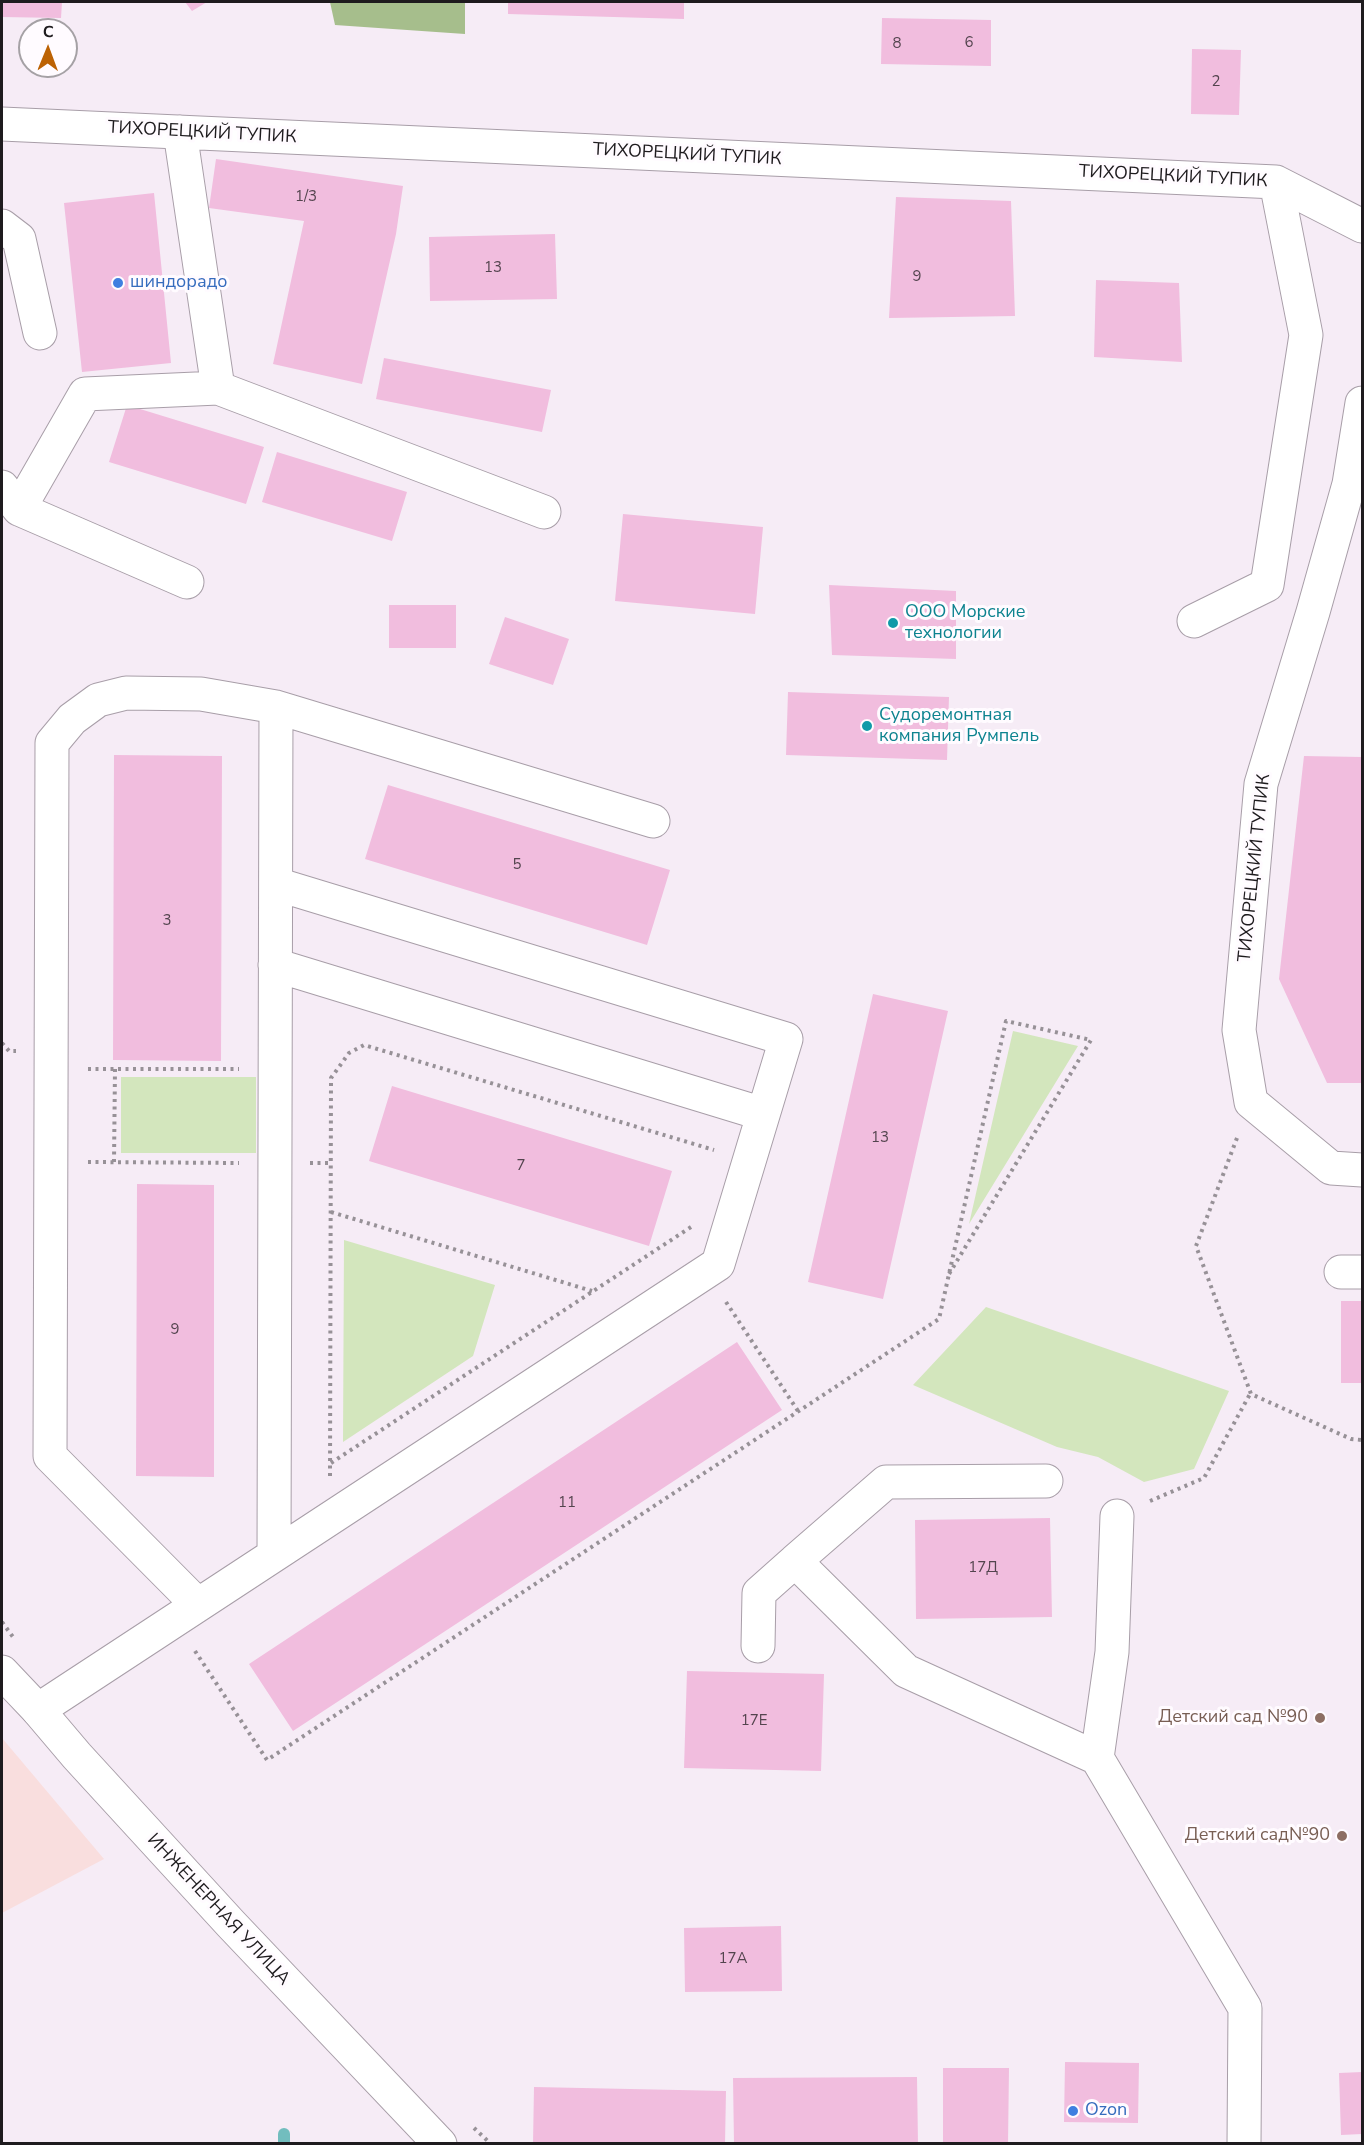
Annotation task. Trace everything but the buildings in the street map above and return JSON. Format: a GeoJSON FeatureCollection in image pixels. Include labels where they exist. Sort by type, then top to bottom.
{"type":"FeatureCollection","features":[{"type":"Feature","properties":{"kind":"street","name":"ТИХОРЕЦКИЙ ТУПИК"},"geometry":{"type":"LineString","coordinates":[[2,124],[1276,182],[1362,226]]}},
{"type":"Feature","properties":{"kind":"street"},"geometry":{"type":"LineString","coordinates":[[180,132],[218,388]]}},
{"type":"Feature","properties":{"kind":"street"},"geometry":{"type":"LineString","coordinates":[[1194,621],[1267,585],[1306,335],[1276,182]]}},
{"type":"Feature","properties":{"kind":"street"},"geometry":{"type":"LineString","coordinates":[[2,226],[19,239],[40,333]]}},
{"type":"Feature","properties":{"kind":"street"},"geometry":{"type":"LineString","coordinates":[[187,582],[10,498],[85,394],[218,388],[544,512]]}},
{"type":"Feature","properties":{"kind":"street","name":"ТИХОРЕЦКИЙ ТУПИК"},"geometry":{"type":"LineString","coordinates":[[1251,1102],[1239,1030],[1261,784],[1349,484],[1362,403]]}},
{"type":"Feature","properties":{"kind":"street"},"geometry":{"type":"LineString","coordinates":[[186,1613],[50,1456],[52,743],[72,719],[98,700],[126,693],[201,694],[276,707],[653,821]]}},
{"type":"Feature","properties":{"kind":"street"},"geometry":{"type":"LineString","coordinates":[[274,1555],[276,707]]}},
{"type":"Feature","properties":{"kind":"street"},"geometry":{"type":"LineString","coordinates":[[38,1710],[718,1264],[786,1039],[276,884]]}},
{"type":"Feature","properties":{"kind":"street"},"geometry":{"type":"LineString","coordinates":[[275,965],[763,1114]]}},
{"type":"Feature","properties":{"kind":"street"},"geometry":{"type":"LineString","coordinates":[[1251,1102],[1331,1168],[1362,1170]]}},
{"type":"Feature","properties":{"kind":"street"},"geometry":{"type":"LineString","coordinates":[[758,1646],[759,1593],[886,1482],[1046,1481]]}},
{"type":"Feature","properties":{"kind":"street"},"geometry":{"type":"LineString","coordinates":[[1097,1758],[1112,1652],[1117,1516]]}},
{"type":"Feature","properties":{"kind":"street"},"geometry":{"type":"LineString","coordinates":[[795,1561],[906,1671],[1097,1758],[1245,2008],[1244,2144]]}},
{"type":"Feature","properties":{"kind":"street","name":"ИНЖЕНЕРНАЯ УЛИЦА"},"geometry":{"type":"LineString","coordinates":[[2,1672],[223,1916],[440,2144]]}},
{"type":"Feature","properties":{"kind":"path"},"geometry":{"type":"LineString","coordinates":[[186,1613],[267,1760],[939,1319],[949,1274],[1006,1021],[1091,1040],[949,1274]]}},
{"type":"Feature","properties":{"kind":"path"},"geometry":{"type":"LineString","coordinates":[[330,1518],[332,1078],[349,1053],[364,1045],[749,1161]]}},
{"type":"Feature","properties":{"kind":"path"},"geometry":{"type":"LineString","coordinates":[[51,1069],[275,1069]]}},
{"type":"Feature","properties":{"kind":"path"},"geometry":{"type":"LineString","coordinates":[[114,1162],[115,1069]]}},
{"type":"Feature","properties":{"kind":"path"},"geometry":{"type":"LineString","coordinates":[[1251,1102],[1196,1245],[1251,1394],[1351,1439],[1362,1440]]}},
{"type":"Feature","properties":{"kind":"path"},"geometry":{"type":"LineString","coordinates":[[51,1162],[331,1163]]}},
{"type":"Feature","properties":{"kind":"path"},"geometry":{"type":"LineString","coordinates":[[331,1212],[592,1292]]}},
{"type":"Feature","properties":{"kind":"path"},"geometry":{"type":"LineString","coordinates":[[330,1463],[700,1221]]}},
{"type":"Feature","properties":{"kind":"path"},"geometry":{"type":"LineString","coordinates":[[706,1272],[798,1412]]}},
{"type":"Feature","properties":{"kind":"path"},"geometry":{"type":"LineString","coordinates":[[1117,1516],[1204,1478],[1251,1394]]}},
{"type":"Feature","properties":{"kind":"shaded area"},"geometry":{"type":"Polygon","coordinates":[[[2,1738],[104,1859],[2,1913],[2,1738]]]}},
{"type":"Feature","properties":{"kind":"green space"},"geometry":{"type":"Polygon","coordinates":[[[330,2],[465,2],[465,34],[335,25],[330,2]]]}},
{"type":"Feature","properties":{"kind":"green space"},"geometry":{"type":"Polygon","coordinates":[[[1013,1031],[1078,1046],[969,1224],[1013,1031]]]}},
{"type":"Feature","properties":{"kind":"green space"},"geometry":{"type":"Polygon","coordinates":[[[121,1077],[256,1077],[256,1153],[121,1153],[121,1077]]]}},
{"type":"Feature","properties":{"kind":"green space"},"geometry":{"type":"Polygon","coordinates":[[[344,1240],[495,1285],[473,1356],[343,1442],[344,1240]]]}},
{"type":"Feature","properties":{"kind":"green space"},"geometry":{"type":"Polygon","coordinates":[[[986,1307],[1229,1391],[1194,1469],[1144,1482],[1098,1457],[1057,1447],[913,1385],[986,1307]]]}},
{"type":"Feature","properties":{"kind":"waterway"},"geometry":{"type":"LineString","coordinates":[[284,2134],[284,2144]]}},
{"type":"Feature","properties":{"kind":"place","name":"шиндорадо"},"geometry":{"type":"Point","coordinates":[118,283]}},
{"type":"Feature","properties":{"kind":"place","name":"ООО Морские технологии"},"geometry":{"type":"Point","coordinates":[893,623]}},
{"type":"Feature","properties":{"kind":"place","name":"Судоремонтная компания Румпель"},"geometry":{"type":"Point","coordinates":[867,726]}},
{"type":"Feature","properties":{"kind":"place","name":"Детский сад №90"},"geometry":{"type":"Point","coordinates":[1320,1718]}},
{"type":"Feature","properties":{"kind":"place","name":"Детский сад№90"},"geometry":{"type":"Point","coordinates":[1342,1836]}},
{"type":"Feature","properties":{"kind":"place","name":"Ozon"},"geometry":{"type":"Point","coordinates":[1073,2111]}}]}
